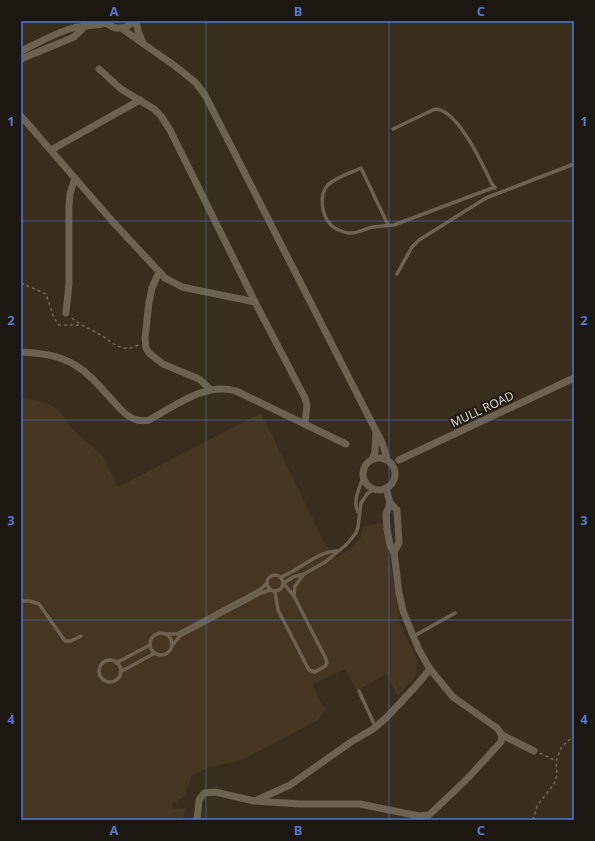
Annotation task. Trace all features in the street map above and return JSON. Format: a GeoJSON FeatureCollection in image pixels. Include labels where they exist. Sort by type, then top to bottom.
{"type":"FeatureCollection","features":[{"type":"Feature","properties":{"kind":"street"},"geometry":{"type":"LineString","coordinates":[[21,51],[72,28],[88,23],[98,26],[106,22],[116,28],[121,28],[130,26],[135,21],[144,44]]}},
{"type":"Feature","properties":{"kind":"street"},"geometry":{"type":"LineString","coordinates":[[21,59],[74,37],[88,23]]}},
{"type":"Feature","properties":{"kind":"street"},"geometry":{"type":"LineString","coordinates":[[121,28],[195,82],[204,95],[383,444],[387,460],[395,472],[393,482],[386,488],[380,490],[374,489],[367,484],[364,475],[366,466],[372,460],[376,431]]}},
{"type":"Feature","properties":{"kind":"street"},"geometry":{"type":"LineString","coordinates":[[99,69],[121,89],[158,112],[170,130],[255,302],[305,398],[307,405],[305,424]]}},
{"type":"Feature","properties":{"kind":"street"},"geometry":{"type":"LineString","coordinates":[[51,150],[140,100]]}},
{"type":"Feature","properties":{"kind":"street"},"geometry":{"type":"LineString","coordinates":[[21,116],[159,272],[169,281],[182,287],[255,302]]}},
{"type":"Feature","properties":{"kind":"street"},"geometry":{"type":"LineString","coordinates":[[66,313],[70,262],[69,204],[70,194],[75,178]]}},
{"type":"Feature","properties":{"kind":"street"},"geometry":{"type":"LineString","coordinates":[[159,272],[152,288],[146,342],[149,354],[163,364],[199,379],[210,389]]}},
{"type":"Feature","properties":{"kind":"street"},"geometry":{"type":"LineString","coordinates":[[21,352],[47,354],[61,358],[75,365],[92,377],[126,414],[133,419],[149,420],[191,397],[210,389],[228,389],[236,391],[346,444]]}},
{"type":"Feature","properties":{"kind":"street","name":"MULL ROAD"},"geometry":{"type":"LineString","coordinates":[[399,460],[574,378]]}},
{"type":"Feature","properties":{"kind":"street"},"geometry":{"type":"LineString","coordinates":[[372,460],[387,460]]}},
{"type":"Feature","properties":{"kind":"street"},"geometry":{"type":"LineString","coordinates":[[386,488],[390,503],[397,510],[399,543],[394,552]]}},
{"type":"Feature","properties":{"kind":"street"},"geometry":{"type":"LineString","coordinates":[[390,503],[386,514],[390,545],[394,552],[403,611],[419,650],[430,669],[452,697],[497,728],[502,735],[534,751]]}},
{"type":"Feature","properties":{"kind":"street"},"geometry":{"type":"LineString","coordinates":[[254,801],[290,786],[351,742],[376,727],[416,686],[430,669]]}},
{"type":"Feature","properties":{"kind":"street"},"geometry":{"type":"LineString","coordinates":[[197,820],[199,800],[204,793],[215,792],[254,801],[301,804],[360,804],[419,816],[429,815],[471,775],[501,742],[502,735]]}},
{"type":"Feature","properties":{"kind":"lane"},"geometry":{"type":"LineString","coordinates":[[393,129],[436,109],[441,110],[452,119],[469,139],[498,193]]}},
{"type":"Feature","properties":{"kind":"lane"},"geometry":{"type":"LineString","coordinates":[[397,274],[412,247],[419,240],[486,198],[574,164]]}},
{"type":"Feature","properties":{"kind":"lane"},"geometry":{"type":"LineString","coordinates":[[388,225],[361,168],[335,180],[328,185],[325,190],[322,205],[324,214],[331,225],[339,230],[349,233],[370,227],[394,225],[495,187]]}},
{"type":"Feature","properties":{"kind":"lane"},"geometry":{"type":"LineString","coordinates":[[359,513],[356,506],[356,500],[364,475]]}},
{"type":"Feature","properties":{"kind":"lane"},"geometry":{"type":"LineString","coordinates":[[275,592],[278,610],[309,670],[315,672],[325,666],[327,661],[294,596],[284,584],[281,577],[277,574],[268,578],[267,583],[260,589],[177,634],[158,634],[153,636],[150,641],[151,649],[160,655],[166,654],[178,638],[183,635],[262,593],[270,590],[275,592],[281,590],[284,584],[296,575],[304,574],[325,562],[346,545],[356,533],[363,499],[374,489]]}},
{"type":"Feature","properties":{"kind":"lane"},"geometry":{"type":"LineString","coordinates":[[281,577],[322,555],[332,551],[338,551]]}},
{"type":"Feature","properties":{"kind":"lane"},"geometry":{"type":"LineString","coordinates":[[294,596],[295,586],[304,574]]}},
{"type":"Feature","properties":{"kind":"lane"},"geometry":{"type":"LineString","coordinates":[[267,583],[270,590]]}},
{"type":"Feature","properties":{"kind":"lane"},"geometry":{"type":"LineString","coordinates":[[21,601],[30,601],[39,604],[65,641],[81,636]]}},
{"type":"Feature","properties":{"kind":"lane"},"geometry":{"type":"LineString","coordinates":[[414,636],[455,613]]}},
{"type":"Feature","properties":{"kind":"lane"},"geometry":{"type":"LineString","coordinates":[[164,634],[170,639],[171,647]]}},
{"type":"Feature","properties":{"kind":"lane"},"geometry":{"type":"LineString","coordinates":[[116,663],[150,645]]}},
{"type":"Feature","properties":{"kind":"lane"},"geometry":{"type":"LineString","coordinates":[[120,672],[155,653]]}},
{"type":"Feature","properties":{"kind":"lane"},"geometry":{"type":"LineString","coordinates":[[108,661],[116,663],[120,667],[120,672],[118,678],[112,682],[105,681],[100,676],[99,669],[102,663],[108,661]]}},
{"type":"Feature","properties":{"kind":"lane"},"geometry":{"type":"LineString","coordinates":[[359,691],[376,727]]}},
{"type":"Feature","properties":{"kind":"path"},"geometry":{"type":"LineString","coordinates":[[21,283],[46,294],[54,318],[59,326],[80,325]]}},
{"type":"Feature","properties":{"kind":"path"},"geometry":{"type":"LineString","coordinates":[[66,313],[80,325],[99,334],[120,347],[131,349],[146,342]]}},
{"type":"Feature","properties":{"kind":"path"},"geometry":{"type":"LineString","coordinates":[[533,820],[537,806],[554,784],[557,775],[556,761],[562,746],[574,736]]}},
{"type":"Feature","properties":{"kind":"path"},"geometry":{"type":"LineString","coordinates":[[534,751],[556,761]]}},
{"type":"Feature","properties":{"kind":"shaded area"},"geometry":{"type":"Polygon","coordinates":[[[21,398],[28,398],[50,404],[61,413],[73,430],[102,455],[118,487],[261,413],[325,544],[337,558],[350,549],[360,539],[364,526],[384,523],[400,624],[418,662],[415,677],[398,696],[386,674],[357,691],[345,669],[312,685],[325,710],[318,720],[244,759],[209,767],[191,776],[185,796],[172,804],[173,809],[185,808],[183,820],[21,820],[21,398]]]}}]}
